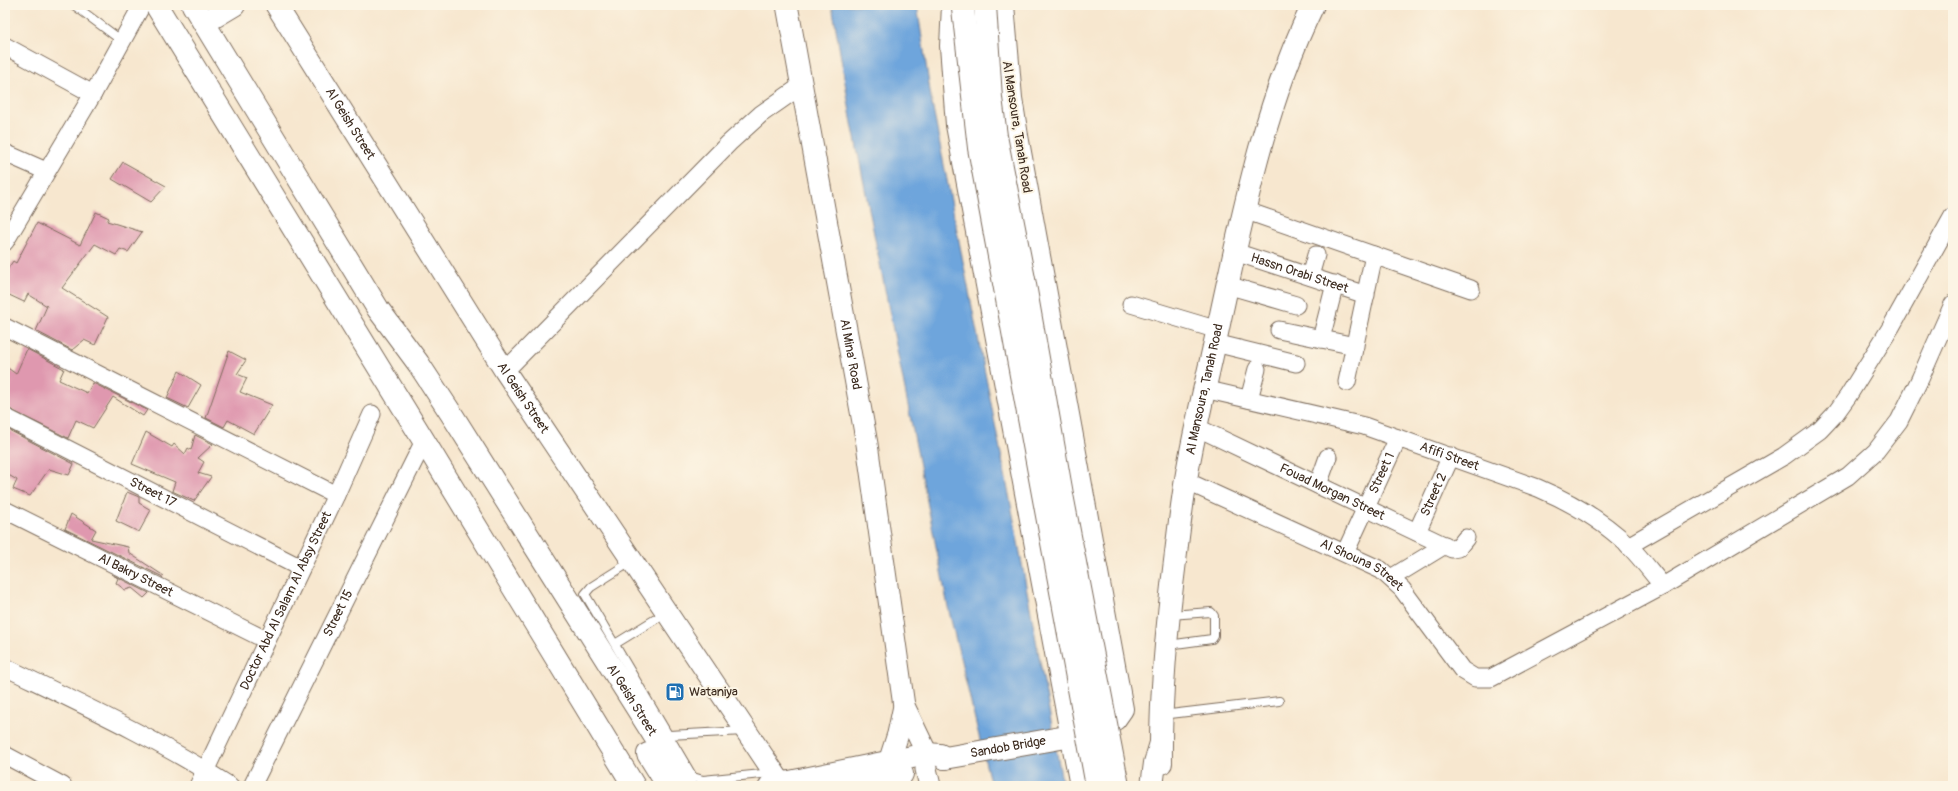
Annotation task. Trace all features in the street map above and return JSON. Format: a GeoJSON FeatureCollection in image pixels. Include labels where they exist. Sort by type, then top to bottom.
{"type":"FeatureCollection","features":[{"type":"Feature","properties":{"kind":"main road"},"geometry":{"type":"LineString","coordinates":[[156,5],[634,786]]}},
{"type":"Feature","properties":{"kind":"main road"},"geometry":{"type":"LineString","coordinates":[[199,14],[234,5]]}},
{"type":"Feature","properties":{"kind":"main road"},"geometry":{"type":"LineString","coordinates":[[985,5],[991,98],[996,136],[1026,287],[1063,500],[1118,786]]}},
{"type":"Feature","properties":{"kind":"main road","name":"Al Mansoura, Tanah Road"},"geometry":{"type":"LineString","coordinates":[[1003,5],[1009,82],[1017,136],[1122,703],[1122,709],[1115,719],[1102,726],[1064,738]]}},
{"type":"Feature","properties":{"kind":"main road","name":"Al Mansoura, Tanah Road"},"geometry":{"type":"LineString","coordinates":[[1161,786],[1161,715],[1165,645],[1186,481],[1196,427],[1244,210],[1273,105],[1290,58],[1313,5]]}},
{"type":"Feature","properties":{"kind":"main road"},"geometry":{"type":"LineString","coordinates":[[959,6],[951,46],[957,125],[1064,738],[1081,786]]}},
{"type":"Feature","properties":{"kind":"main road"},"geometry":{"type":"LineString","coordinates":[[959,6],[979,148],[1097,786]]}},
{"type":"Feature","properties":{"kind":"main road","name":"Al Geish Street"},"geometry":{"type":"LineString","coordinates":[[199,14],[374,302],[454,418],[686,786]]}},
{"type":"Feature","properties":{"kind":"main road"},"geometry":{"type":"LineString","coordinates":[[394,330],[406,364],[414,380],[472,476],[668,786]]}},
{"type":"Feature","properties":{"kind":"main road"},"geometry":{"type":"LineString","coordinates":[[1064,738],[1084,741],[1095,749],[1098,756],[1104,786]]}},
{"type":"Feature","properties":{"kind":"main road","name":"Sandob Bridge"},"geometry":{"type":"LineString","coordinates":[[932,767],[966,754],[1064,738]]}},
{"type":"Feature","properties":{"kind":"main road"},"geometry":{"type":"LineString","coordinates":[[1152,786],[1155,763],[1161,743]]}},
{"type":"Feature","properties":{"kind":"main road"},"geometry":{"type":"LineString","coordinates":[[775,781],[888,762],[932,767]]}},
{"type":"Feature","properties":{"kind":"main road"},"geometry":{"type":"LineString","coordinates":[[848,786],[932,767]]}},
{"type":"Feature","properties":{"kind":"street"},"geometry":{"type":"LineString","coordinates":[[5,242],[11,218],[46,172],[93,94],[142,5]]}},
{"type":"Feature","properties":{"kind":"street","name":"Al Geish Street"},"geometry":{"type":"LineString","coordinates":[[276,5],[505,370],[746,731],[775,781]]}},
{"type":"Feature","properties":{"kind":"street","name":"Al Mina' Road"},"geometry":{"type":"LineString","coordinates":[[787,5],[867,444],[904,706],[932,767]]}},
{"type":"Feature","properties":{"kind":"street"},"geometry":{"type":"LineString","coordinates":[[5,46],[93,94]]}},
{"type":"Feature","properties":{"kind":"street"},"geometry":{"type":"LineString","coordinates":[[505,370],[729,143],[761,114],[801,86]]}},
{"type":"Feature","properties":{"kind":"street"},"geometry":{"type":"LineString","coordinates":[[5,153],[46,172]]}},
{"type":"Feature","properties":{"kind":"street"},"geometry":{"type":"LineString","coordinates":[[1244,210],[1471,289]]}},
{"type":"Feature","properties":{"kind":"street"},"geometry":{"type":"LineString","coordinates":[[1628,546],[1784,456],[1820,430],[1848,396],[1880,346],[1953,216]]}},
{"type":"Feature","properties":{"kind":"street","name":"Hassn Orabi Street"},"geometry":{"type":"LineString","coordinates":[[1235,252],[1366,295]]}},
{"type":"Feature","properties":{"kind":"street"},"geometry":{"type":"LineString","coordinates":[[1310,276],[1316,255]]}},
{"type":"Feature","properties":{"kind":"street"},"geometry":{"type":"LineString","coordinates":[[1347,382],[1374,255]]}},
{"type":"Feature","properties":{"kind":"street"},"geometry":{"type":"LineString","coordinates":[[1321,339],[1335,284]]}},
{"type":"Feature","properties":{"kind":"street"},"geometry":{"type":"LineString","coordinates":[[1227,286],[1296,305]]}},
{"type":"Feature","properties":{"kind":"street"},"geometry":{"type":"LineString","coordinates":[[1131,304],[1216,336],[1296,363]]}},
{"type":"Feature","properties":{"kind":"street","name":"Al Shouna Street"},"geometry":{"type":"LineString","coordinates":[[1186,481],[1375,567],[1391,578],[1402,589],[1462,670],[1475,678],[1491,678],[1663,586],[1848,476],[1876,451],[1899,421],[1920,379],[1953,304]]}},
{"type":"Feature","properties":{"kind":"street"},"geometry":{"type":"LineString","coordinates":[[5,328],[336,495]]}},
{"type":"Feature","properties":{"kind":"street"},"geometry":{"type":"LineString","coordinates":[[1279,330],[1355,346]]}},
{"type":"Feature","properties":{"kind":"street"},"geometry":{"type":"LineString","coordinates":[[1249,399],[1257,369]]}},
{"type":"Feature","properties":{"kind":"street","name":"Afifi Street"},"geometry":{"type":"LineString","coordinates":[[1204,389],[1347,421],[1451,456],[1560,497],[1599,523],[1628,546],[1663,586]]}},
{"type":"Feature","properties":{"kind":"street","name":"Doctor Abd Al Salam Al Absy Street"},"geometry":{"type":"LineString","coordinates":[[198,786],[336,495],[372,414]]}},
{"type":"Feature","properties":{"kind":"street","name":"Street 17"},"geometry":{"type":"LineString","coordinates":[[5,417],[301,568]]}},
{"type":"Feature","properties":{"kind":"street","name":"Fouad Morgan Street"},"geometry":{"type":"LineString","coordinates":[[1196,427],[1445,546]]}},
{"type":"Feature","properties":{"kind":"street","name":"Street 1"},"geometry":{"type":"LineString","coordinates":[[1345,553],[1398,438]]}},
{"type":"Feature","properties":{"kind":"street","name":"Street 15"},"geometry":{"type":"LineString","coordinates":[[252,786],[424,441]]}},
{"type":"Feature","properties":{"kind":"street","name":"Street 2"},"geometry":{"type":"LineString","coordinates":[[1417,532],[1451,456]]}},
{"type":"Feature","properties":{"kind":"street"},"geometry":{"type":"LineString","coordinates":[[1318,485],[1328,457]]}},
{"type":"Feature","properties":{"kind":"street","name":"Al Bakry Street"},"geometry":{"type":"LineString","coordinates":[[5,510],[266,640]]}},
{"type":"Feature","properties":{"kind":"street"},"geometry":{"type":"LineString","coordinates":[[1391,578],[1445,546],[1455,549],[1461,546],[1466,538]]}},
{"type":"Feature","properties":{"kind":"street"},"geometry":{"type":"LineString","coordinates":[[5,667],[138,732],[206,770],[230,786]]}},
{"type":"Feature","properties":{"kind":"street","name":"Al Mina' Road"},"geometry":{"type":"LineString","coordinates":[[888,762],[898,734],[904,706]]}},
{"type":"Feature","properties":{"kind":"street"},"geometry":{"type":"LineString","coordinates":[[5,755],[63,786]]}},
{"type":"Feature","properties":{"kind":"lane"},"geometry":{"type":"LineString","coordinates":[[74,5],[122,41]]}},
{"type":"Feature","properties":{"kind":"lane"},"geometry":{"type":"LineString","coordinates":[[633,560],[590,587],[585,594],[693,777],[698,779],[775,781]]}},
{"type":"Feature","properties":{"kind":"lane"},"geometry":{"type":"LineString","coordinates":[[615,644],[667,612]]}},
{"type":"Feature","properties":{"kind":"lane"},"geometry":{"type":"LineString","coordinates":[[1165,645],[1212,639],[1214,636],[1214,616],[1211,612],[1168,616]]}},
{"type":"Feature","properties":{"kind":"lane"},"geometry":{"type":"LineString","coordinates":[[1161,715],[1280,701]]}},
{"type":"Feature","properties":{"kind":"lane"},"geometry":{"type":"LineString","coordinates":[[669,735],[746,731]]}},
{"type":"Feature","properties":{"kind":"water"},"geometry":{"type":"Polygon","coordinates":[[[832,5],[917,5],[932,104],[1013,515],[1063,786],[991,786],[948,607],[851,118],[832,5]]]}},
{"type":"Feature","properties":{"kind":"building"},"geometry":{"type":"Polygon","coordinates":[[[123,162],[166,186],[151,202],[112,179],[123,162]]]}},
{"type":"Feature","properties":{"kind":"building"},"geometry":{"type":"Polygon","coordinates":[[[96,212],[109,218],[107,221],[142,232],[128,252],[120,249],[116,255],[95,244],[62,288],[108,317],[95,345],[84,340],[72,350],[36,331],[47,306],[28,294],[24,302],[5,293],[5,273],[13,261],[16,263],[37,223],[80,245],[96,212]]]}},
{"type":"Feature","properties":{"kind":"building"},"geometry":{"type":"Polygon","coordinates":[[[27,349],[64,369],[59,380],[87,393],[93,383],[147,410],[143,416],[113,397],[93,428],[76,420],[68,438],[5,407],[5,366],[16,374],[27,349]]]}},
{"type":"Feature","properties":{"kind":"building"},"geometry":{"type":"Polygon","coordinates":[[[229,351],[246,360],[237,374],[247,378],[240,392],[272,405],[254,434],[228,420],[224,427],[206,418],[229,351]]]}},
{"type":"Feature","properties":{"kind":"building"},"geometry":{"type":"Polygon","coordinates":[[[179,371],[201,385],[188,408],[167,398],[179,371]]]}},
{"type":"Feature","properties":{"kind":"building"},"geometry":{"type":"Polygon","coordinates":[[[5,428],[74,464],[69,475],[49,469],[30,496],[13,489],[17,480],[5,473],[5,428]]]}},
{"type":"Feature","properties":{"kind":"building"},"geometry":{"type":"Polygon","coordinates":[[[146,432],[172,447],[174,444],[185,454],[188,448],[191,450],[195,435],[213,444],[198,458],[204,462],[198,473],[211,477],[194,501],[172,491],[175,482],[132,464],[146,432]]]}},
{"type":"Feature","properties":{"kind":"building"},"geometry":{"type":"Polygon","coordinates":[[[127,492],[139,497],[139,503],[151,510],[139,532],[116,521],[127,492]]]}},
{"type":"Feature","properties":{"kind":"building"},"geometry":{"type":"Polygon","coordinates":[[[71,514],[96,530],[91,539],[128,547],[129,553],[164,576],[163,577],[65,529],[71,514]]]}},
{"type":"Feature","properties":{"kind":"building"},"geometry":{"type":"Polygon","coordinates":[[[111,574],[149,593],[144,598],[132,588],[125,590],[116,583],[118,578],[111,574]]]}},
{"type":"Feature","properties":{"kind":"place","name":"Wataniya"},"geometry":{"type":"Point","coordinates":[675,692]}}]}
